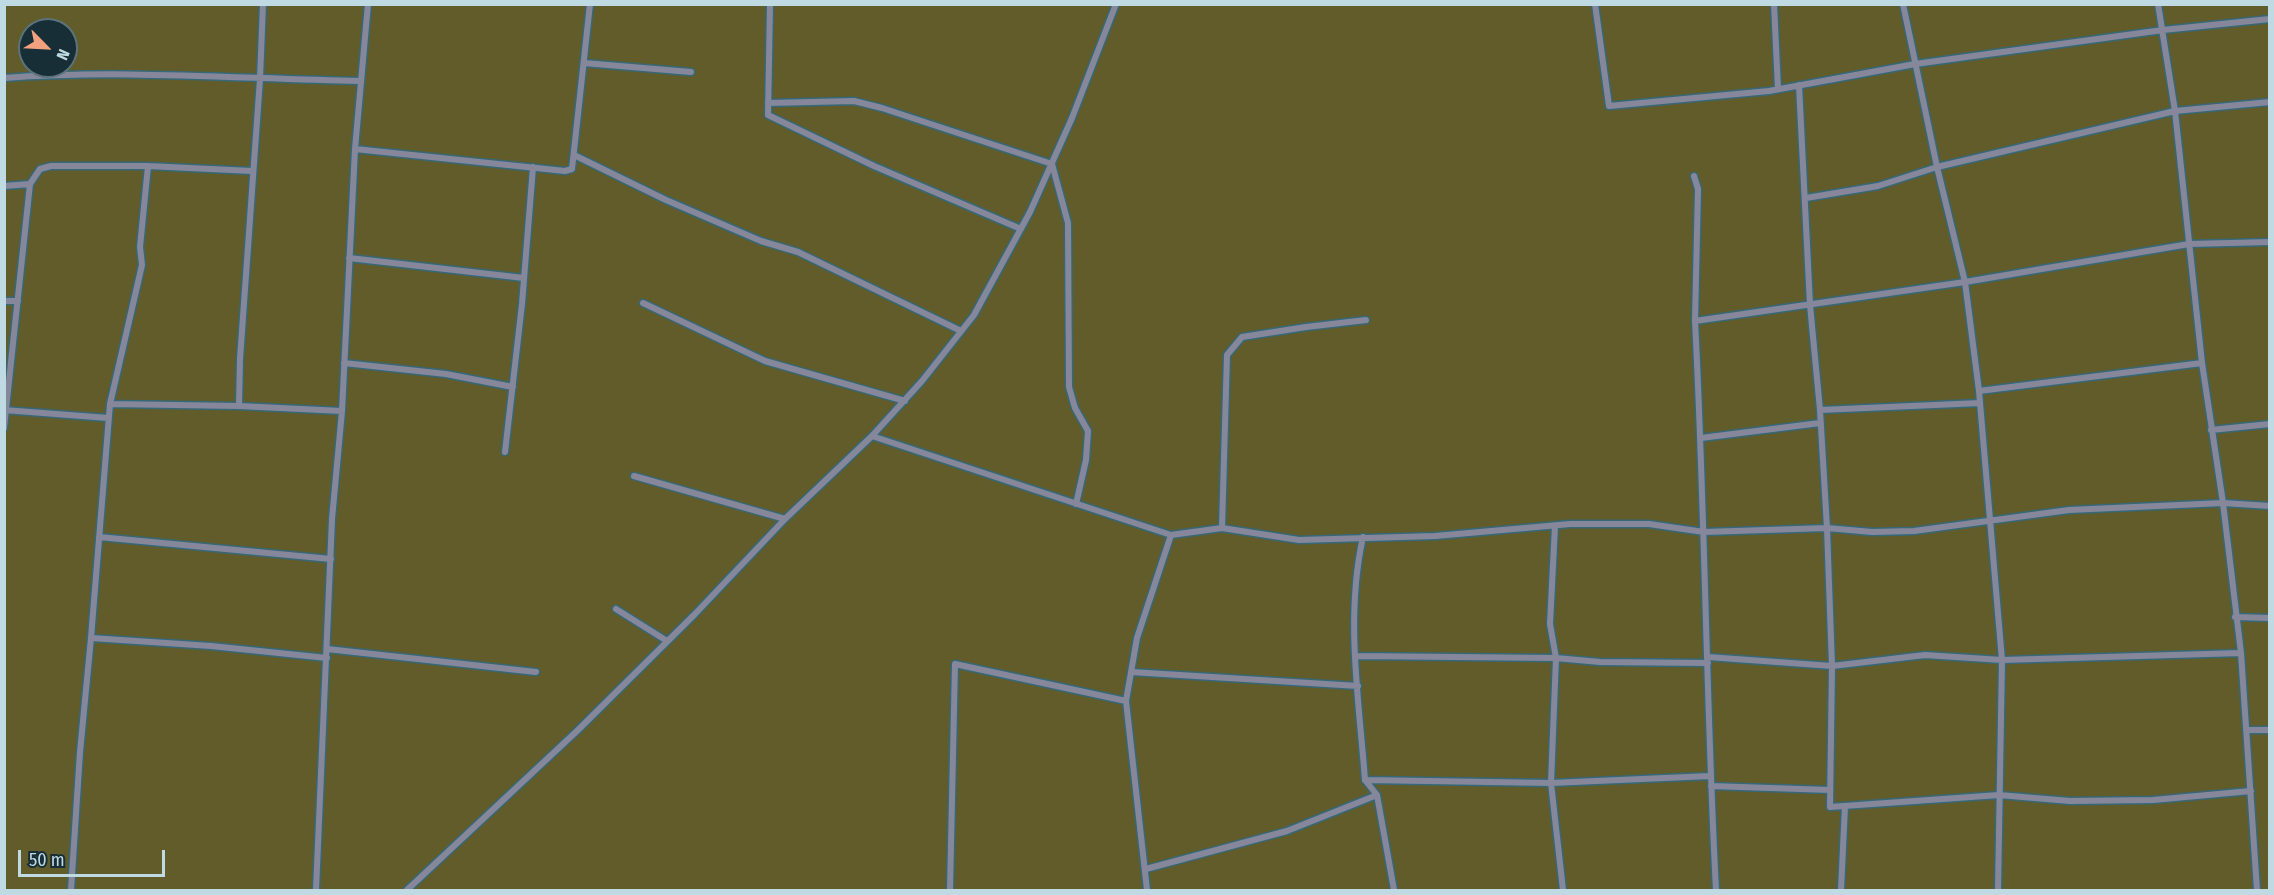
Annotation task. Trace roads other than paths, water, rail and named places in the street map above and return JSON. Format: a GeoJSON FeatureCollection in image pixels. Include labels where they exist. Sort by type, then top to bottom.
{"type":"FeatureCollection","features":[{"type":"Feature","properties":{"kind":"street"},"geometry":{"type":"LineString","coordinates":[[239,406],[240,359],[260,79],[263,4]]}},
{"type":"Feature","properties":{"kind":"street"},"geometry":{"type":"LineString","coordinates":[[316,891],[331,559],[342,411],[355,149],[368,4]]}},
{"type":"Feature","properties":{"kind":"street"},"geometry":{"type":"LineString","coordinates":[[355,149],[572,170],[590,4]]}},
{"type":"Feature","properties":{"kind":"street"},"geometry":{"type":"LineString","coordinates":[[770,4],[768,115],[874,166],[1021,229]]}},
{"type":"Feature","properties":{"kind":"street"},"geometry":{"type":"LineString","coordinates":[[407,891],[570,738],[785,519],[872,436],[905,401],[974,315],[1021,229],[1052,164],[1116,4]]}},
{"type":"Feature","properties":{"kind":"street"},"geometry":{"type":"LineString","coordinates":[[1595,4],[1609,106],[1778,89],[1915,64],[2163,30],[2270,20]]}},
{"type":"Feature","properties":{"kind":"street"},"geometry":{"type":"LineString","coordinates":[[1774,4],[1778,89]]}},
{"type":"Feature","properties":{"kind":"street"},"geometry":{"type":"LineString","coordinates":[[1903,4],[1937,166],[1965,282],[1979,391],[2002,660],[1998,891]]}},
{"type":"Feature","properties":{"kind":"street"},"geometry":{"type":"LineString","coordinates":[[2158,4],[2175,111],[2202,363],[2223,504],[2241,653],[2257,891]]}},
{"type":"Feature","properties":{"kind":"street"},"geometry":{"type":"LineString","coordinates":[[584,63],[691,72]]}},
{"type":"Feature","properties":{"kind":"street"},"geometry":{"type":"LineString","coordinates":[[4,78],[106,74],[360,81]]}},
{"type":"Feature","properties":{"kind":"street"},"geometry":{"type":"LineString","coordinates":[[1799,85],[1810,305],[1820,410],[1827,528],[1832,666],[1830,807],[1999,795],[2070,801],[2153,800],[2251,791]]}},
{"type":"Feature","properties":{"kind":"street"},"geometry":{"type":"LineString","coordinates":[[768,103],[854,101],[882,108],[1052,164]]}},
{"type":"Feature","properties":{"kind":"street"},"geometry":{"type":"LineString","coordinates":[[1806,198],[1878,186],[1937,166],[2175,111],[2270,102]]}},
{"type":"Feature","properties":{"kind":"street"},"geometry":{"type":"LineString","coordinates":[[574,155],[666,200],[761,242],[798,252],[961,331]]}},
{"type":"Feature","properties":{"kind":"street"},"geometry":{"type":"LineString","coordinates":[[1052,164],[1068,223],[1069,387],[1075,408],[1088,431],[1086,460],[1076,504]]}},
{"type":"Feature","properties":{"kind":"street"},"geometry":{"type":"LineString","coordinates":[[4,428],[30,184],[40,169],[51,166],[148,166],[252,171]]}},
{"type":"Feature","properties":{"kind":"street"},"geometry":{"type":"LineString","coordinates":[[71,891],[80,752],[108,418],[142,265],[140,247],[148,166]]}},
{"type":"Feature","properties":{"kind":"street"},"geometry":{"type":"LineString","coordinates":[[505,452],[524,278],[533,167]]}},
{"type":"Feature","properties":{"kind":"street"},"geometry":{"type":"LineString","coordinates":[[1694,176],[1698,189],[1695,321],[1716,891]]}},
{"type":"Feature","properties":{"kind":"street"},"geometry":{"type":"LineString","coordinates":[[4,186],[30,184]]}},
{"type":"Feature","properties":{"kind":"street"},"geometry":{"type":"LineString","coordinates":[[1695,321],[1965,282],[2189,244],[2270,242]]}},
{"type":"Feature","properties":{"kind":"street"},"geometry":{"type":"LineString","coordinates":[[349,258],[524,278]]}},
{"type":"Feature","properties":{"kind":"street"},"geometry":{"type":"LineString","coordinates":[[4,301],[18,301]]}},
{"type":"Feature","properties":{"kind":"street"},"geometry":{"type":"LineString","coordinates":[[644,303],[765,361],[905,401]]}},
{"type":"Feature","properties":{"kind":"street"},"geometry":{"type":"LineString","coordinates":[[1222,528],[1227,355],[1242,337],[1366,320]]}},
{"type":"Feature","properties":{"kind":"street"},"geometry":{"type":"LineString","coordinates":[[344,363],[446,374],[513,387]]}},
{"type":"Feature","properties":{"kind":"street"},"geometry":{"type":"LineString","coordinates":[[1979,391],[2202,363]]}},
{"type":"Feature","properties":{"kind":"street"},"geometry":{"type":"LineString","coordinates":[[1820,410],[1980,403]]}},
{"type":"Feature","properties":{"kind":"street"},"geometry":{"type":"LineString","coordinates":[[110,404],[239,406],[342,411]]}},
{"type":"Feature","properties":{"kind":"street"},"geometry":{"type":"LineString","coordinates":[[6,410],[108,418]]}},
{"type":"Feature","properties":{"kind":"street"},"geometry":{"type":"LineString","coordinates":[[1701,438],[1820,423]]}},
{"type":"Feature","properties":{"kind":"street"},"geometry":{"type":"LineString","coordinates":[[2211,430],[2270,424]]}},
{"type":"Feature","properties":{"kind":"street"},"geometry":{"type":"LineString","coordinates":[[872,436],[1171,535],[1222,528],[1299,540],[1435,536],[1555,526],[1648,524],[1704,532],[1827,528],[1872,532],[1914,531],[2069,510],[2223,504],[2270,506]]}},
{"type":"Feature","properties":{"kind":"street"},"geometry":{"type":"LineString","coordinates":[[634,476],[785,519]]}},
{"type":"Feature","properties":{"kind":"street"},"geometry":{"type":"LineString","coordinates":[[1555,526],[1550,624],[1556,658],[1551,783],[1563,891]]}},
{"type":"Feature","properties":{"kind":"street"},"geometry":{"type":"LineString","coordinates":[[1147,891],[1126,701],[1137,638],[1171,535]]}},
{"type":"Feature","properties":{"kind":"street"},"geometry":{"type":"LineString","coordinates":[[99,537],[331,559]]}},
{"type":"Feature","properties":{"kind":"street"},"geometry":{"type":"LineString","coordinates":[[1363,537],[1356,576],[1355,656],[1365,780],[1377,795],[1388,846],[1394,891]]}},
{"type":"Feature","properties":{"kind":"street"},"geometry":{"type":"LineString","coordinates":[[616,609],[666,641]]}},
{"type":"Feature","properties":{"kind":"street"},"geometry":{"type":"LineString","coordinates":[[2235,617],[2270,618]]}},
{"type":"Feature","properties":{"kind":"street"},"geometry":{"type":"LineString","coordinates":[[91,638],[211,646],[327,658]]}},
{"type":"Feature","properties":{"kind":"street"},"geometry":{"type":"LineString","coordinates":[[327,649],[536,672]]}},
{"type":"Feature","properties":{"kind":"street"},"geometry":{"type":"LineString","coordinates":[[1355,656],[1556,658],[1600,662],[1708,660],[1832,666],[1925,655],[2002,660],[2241,653]]}},
{"type":"Feature","properties":{"kind":"street"},"geometry":{"type":"LineString","coordinates":[[950,891],[955,664],[1126,701]]}},
{"type":"Feature","properties":{"kind":"street"},"geometry":{"type":"LineString","coordinates":[[1131,672],[1358,686]]}},
{"type":"Feature","properties":{"kind":"street"},"geometry":{"type":"LineString","coordinates":[[2247,730],[2270,730]]}},
{"type":"Feature","properties":{"kind":"street"},"geometry":{"type":"LineString","coordinates":[[1365,780],[1551,783],[1710,776]]}},
{"type":"Feature","properties":{"kind":"street"},"geometry":{"type":"LineString","coordinates":[[1711,786],[1830,790]]}},
{"type":"Feature","properties":{"kind":"street"},"geometry":{"type":"LineString","coordinates":[[1146,869],[1287,831],[1377,795]]}},
{"type":"Feature","properties":{"kind":"street"},"geometry":{"type":"LineString","coordinates":[[1841,891],[1845,806]]}}]}
